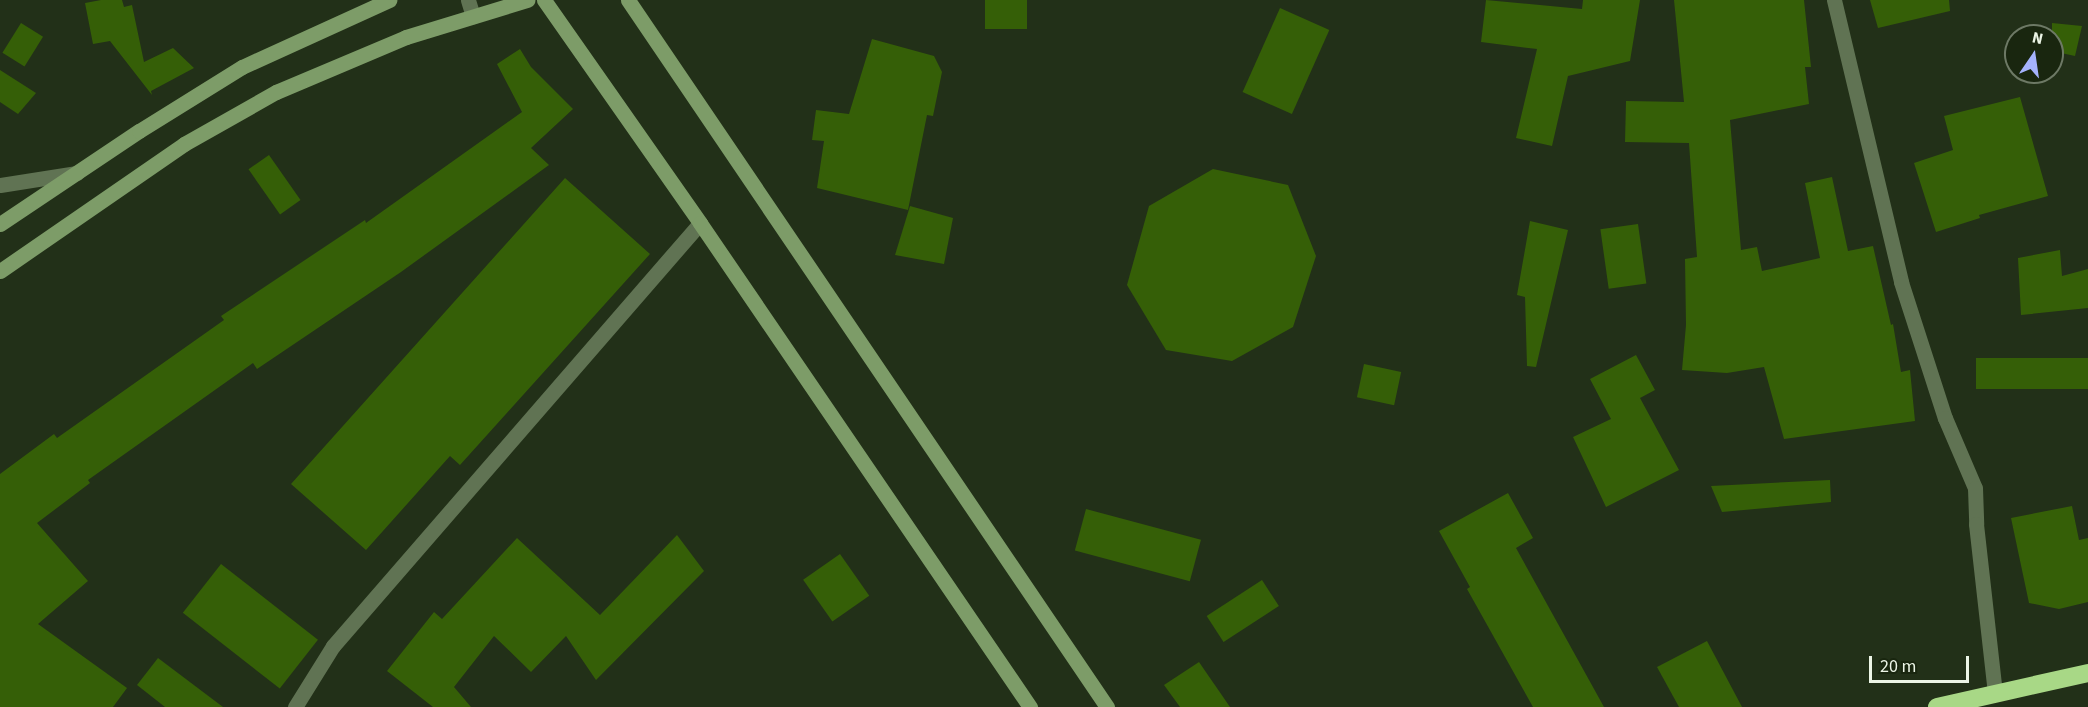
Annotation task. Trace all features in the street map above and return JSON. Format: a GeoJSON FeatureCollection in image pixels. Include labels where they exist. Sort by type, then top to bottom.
{"type":"FeatureCollection","features":[{"type":"Feature","properties":{"kind":"highway"},"geometry":{"type":"LineString","coordinates":[[1937,707],[2088,673]]}},
{"type":"Feature","properties":{"kind":"street"},"geometry":{"type":"LineString","coordinates":[[0,224],[242,67],[389,0]]}},
{"type":"Feature","properties":{"kind":"street"},"geometry":{"type":"LineString","coordinates":[[468,0],[473,16]]}},
{"type":"Feature","properties":{"kind":"street"},"geometry":{"type":"LineString","coordinates":[[0,271],[184,144],[276,92],[406,37],[527,0]]}},
{"type":"Feature","properties":{"kind":"street"},"geometry":{"type":"LineString","coordinates":[[544,0],[700,223],[1030,707]]}},
{"type":"Feature","properties":{"kind":"street"},"geometry":{"type":"LineString","coordinates":[[628,0],[1107,707]]}},
{"type":"Feature","properties":{"kind":"street"},"geometry":{"type":"LineString","coordinates":[[1834,0],[1901,282],[1946,418],[1975,488],[1976,524],[1995,693]]}},
{"type":"Feature","properties":{"kind":"street"},"geometry":{"type":"LineString","coordinates":[[0,185],[77,172]]}},
{"type":"Feature","properties":{"kind":"street"},"geometry":{"type":"LineString","coordinates":[[295,707],[333,646],[700,223]]}},
{"type":"Feature","properties":{"kind":"building"},"geometry":{"type":"Polygon","coordinates":[[[122,0],[124,7],[132,5],[144,62],[173,48],[194,68],[151,91],[152,95],[110,41],[93,44],[85,3],[122,0]]]}},
{"type":"Feature","properties":{"kind":"building"},"geometry":{"type":"Polygon","coordinates":[[[985,0],[1027,0],[1027,29],[985,29],[985,0]]]}},
{"type":"Feature","properties":{"kind":"building"},"geometry":{"type":"Polygon","coordinates":[[[1486,0],[1582,9],[1583,0],[1640,0],[1630,61],[1568,76],[1552,146],[1516,138],[1537,49],[1481,42],[1486,0]]]}},
{"type":"Feature","properties":{"kind":"building"},"geometry":{"type":"Polygon","coordinates":[[[1674,0],[1804,0],[1811,67],[1805,67],[1809,104],[1730,120],[1741,250],[1757,247],[1762,271],[1820,258],[1805,183],[1832,177],[1848,251],[1873,246],[1891,325],[1893,324],[1901,372],[1910,370],[1915,421],[1784,439],[1764,367],[1727,373],[1682,370],[1686,325],[1685,259],[1697,257],[1689,143],[1625,142],[1626,101],[1684,102],[1674,0]]]}},
{"type":"Feature","properties":{"kind":"building"},"geometry":{"type":"Polygon","coordinates":[[[1870,0],[1949,0],[1950,11],[1878,28],[1870,0]]]}},
{"type":"Feature","properties":{"kind":"building"},"geometry":{"type":"Polygon","coordinates":[[[1280,8],[1329,30],[1292,114],[1243,92],[1280,8]]]}},
{"type":"Feature","properties":{"kind":"building"},"geometry":{"type":"Polygon","coordinates":[[[21,23],[43,37],[25,66],[2,53],[21,23]]]}},
{"type":"Feature","properties":{"kind":"building"},"geometry":{"type":"Polygon","coordinates":[[[2064,24],[2082,26],[2075,56],[2064,54],[2064,24]]]}},
{"type":"Feature","properties":{"kind":"building"},"geometry":{"type":"Polygon","coordinates":[[[872,39],[934,56],[942,72],[933,116],[927,115],[908,210],[817,188],[824,141],[812,140],[816,110],[849,114],[872,39]]]}},
{"type":"Feature","properties":{"kind":"building"},"geometry":{"type":"Polygon","coordinates":[[[520,49],[531,67],[573,109],[531,148],[549,165],[401,272],[257,369],[253,363],[88,480],[90,483],[37,523],[88,581],[38,624],[127,688],[113,707],[0,707],[0,474],[54,434],[57,438],[224,320],[221,316],[365,220],[366,223],[522,112],[497,64],[520,49]]]}},
{"type":"Feature","properties":{"kind":"building"},"geometry":{"type":"Polygon","coordinates":[[[0,70],[36,93],[18,114],[0,102],[0,70]]]}},
{"type":"Feature","properties":{"kind":"building"},"geometry":{"type":"Polygon","coordinates":[[[2020,97],[2048,196],[1979,215],[1980,218],[1936,232],[1914,163],[1953,150],[1944,116],[2020,97]]]}},
{"type":"Feature","properties":{"kind":"building"},"geometry":{"type":"Polygon","coordinates":[[[269,155],[301,200],[280,214],[249,169],[269,155]]]}},
{"type":"Feature","properties":{"kind":"building"},"geometry":{"type":"Polygon","coordinates":[[[1213,169],[1288,185],[1316,256],[1293,327],[1232,361],[1166,350],[1127,285],[1149,206],[1213,169]]]}},
{"type":"Feature","properties":{"kind":"building"},"geometry":{"type":"Polygon","coordinates":[[[565,178],[650,254],[460,465],[450,456],[366,550],[291,484],[565,178]]]}},
{"type":"Feature","properties":{"kind":"building"},"geometry":{"type":"Polygon","coordinates":[[[910,206],[953,218],[944,264],[895,255],[910,206]]]}},
{"type":"Feature","properties":{"kind":"building"},"geometry":{"type":"Polygon","coordinates":[[[1530,221],[1568,230],[1536,367],[1527,366],[1525,297],[1517,295],[1530,221]]]}},
{"type":"Feature","properties":{"kind":"building"},"geometry":{"type":"Polygon","coordinates":[[[1638,224],[1646,283],[1609,289],[1600,229],[1638,224]]]}},
{"type":"Feature","properties":{"kind":"building"},"geometry":{"type":"Polygon","coordinates":[[[2060,250],[2062,276],[2088,269],[2088,308],[2021,315],[2018,258],[2060,250]]]}},
{"type":"Feature","properties":{"kind":"building"},"geometry":{"type":"Polygon","coordinates":[[[1636,355],[1655,390],[1640,398],[1679,470],[1606,507],[1573,437],[1611,419],[1590,379],[1636,355]]]}},
{"type":"Feature","properties":{"kind":"building"},"geometry":{"type":"Polygon","coordinates":[[[1976,358],[2088,358],[2088,389],[1976,389],[1976,358]]]}},
{"type":"Feature","properties":{"kind":"building"},"geometry":{"type":"Polygon","coordinates":[[[1364,364],[1401,372],[1394,405],[1357,397],[1364,364]]]}},
{"type":"Feature","properties":{"kind":"building"},"geometry":{"type":"Polygon","coordinates":[[[1830,480],[1831,502],[1722,512],[1711,486],[1830,480]]]}},
{"type":"Feature","properties":{"kind":"building"},"geometry":{"type":"Polygon","coordinates":[[[1508,493],[1533,538],[1516,548],[1604,707],[1533,707],[1467,589],[1470,587],[1439,531],[1508,493]]]}},
{"type":"Feature","properties":{"kind":"building"},"geometry":{"type":"Polygon","coordinates":[[[2072,506],[2079,540],[2088,538],[2088,602],[2059,609],[2029,603],[2011,518],[2072,506]]]}},
{"type":"Feature","properties":{"kind":"building"},"geometry":{"type":"Polygon","coordinates":[[[1086,509],[1201,540],[1190,581],[1075,551],[1086,509]]]}},
{"type":"Feature","properties":{"kind":"building"},"geometry":{"type":"Polygon","coordinates":[[[677,535],[704,571],[596,680],[566,636],[531,672],[494,636],[454,687],[471,707],[433,707],[387,671],[434,612],[442,619],[517,538],[600,615],[677,535]]]}},
{"type":"Feature","properties":{"kind":"building"},"geometry":{"type":"Polygon","coordinates":[[[840,554],[869,596],[832,622],[803,580],[840,554]]]}},
{"type":"Feature","properties":{"kind":"building"},"geometry":{"type":"Polygon","coordinates":[[[221,564],[318,640],[280,689],[183,613],[221,564]]]}},
{"type":"Feature","properties":{"kind":"building"},"geometry":{"type":"Polygon","coordinates":[[[1262,580],[1279,606],[1224,642],[1207,616],[1262,580]]]}},
{"type":"Feature","properties":{"kind":"building"},"geometry":{"type":"Polygon","coordinates":[[[1707,641],[1742,707],[1679,707],[1657,667],[1707,641]]]}},
{"type":"Feature","properties":{"kind":"building"},"geometry":{"type":"Polygon","coordinates":[[[158,658],[223,707],[165,707],[137,685],[158,658]]]}},
{"type":"Feature","properties":{"kind":"building"},"geometry":{"type":"Polygon","coordinates":[[[1199,662],[1230,707],[1180,707],[1164,685],[1199,662]]]}}]}
